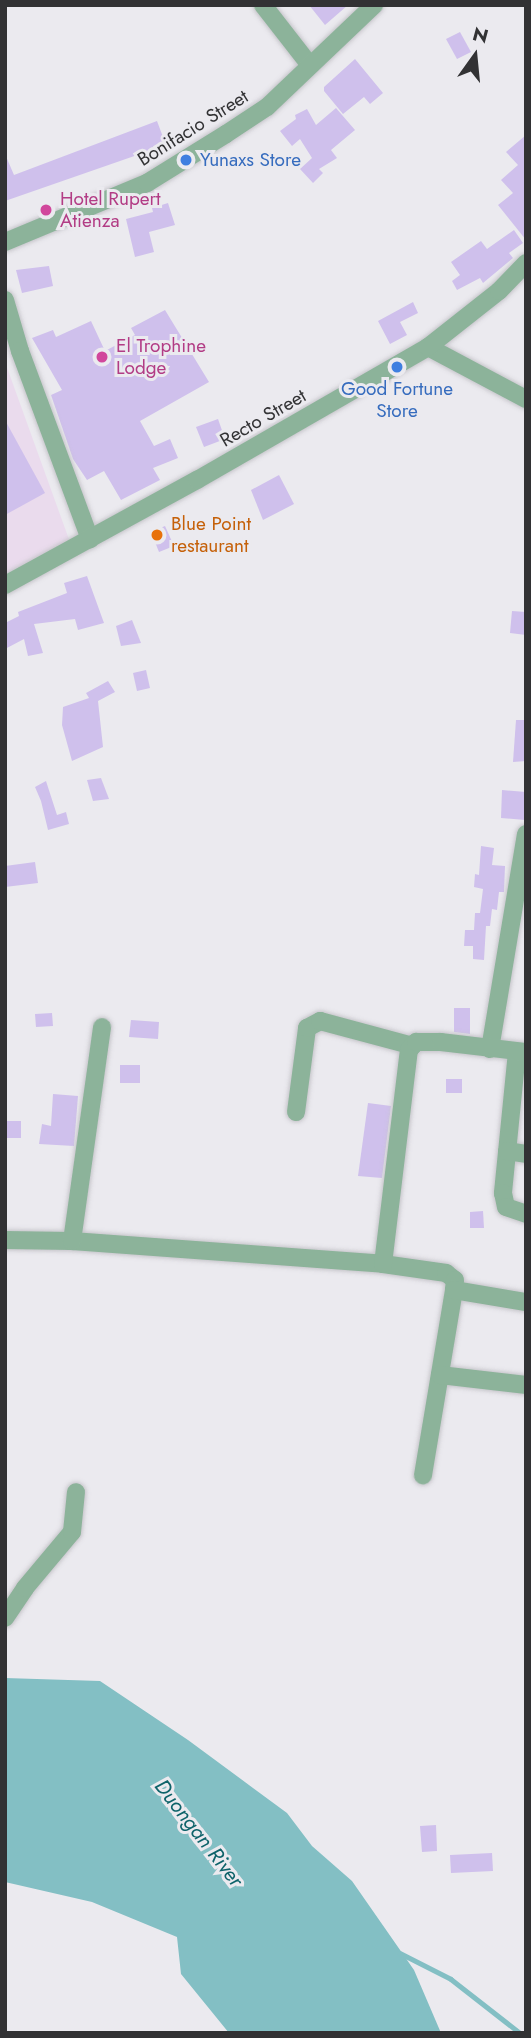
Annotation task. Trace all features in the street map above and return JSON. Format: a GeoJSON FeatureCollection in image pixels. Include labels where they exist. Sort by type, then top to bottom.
{"type":"FeatureCollection","features":[{"type":"Feature","properties":{"kind":"street"},"geometry":{"type":"LineString","coordinates":[[263,5],[309,64]]}},
{"type":"Feature","properties":{"kind":"street","name":"Bonifacio Street"},"geometry":{"type":"LineString","coordinates":[[5,242],[147,183],[267,107],[309,64],[374,5]]}},
{"type":"Feature","properties":{"kind":"street","name":"Recto Street"},"geometry":{"type":"LineString","coordinates":[[5,585],[428,347],[499,291],[526,263]]}},
{"type":"Feature","properties":{"kind":"street"},"geometry":{"type":"LineString","coordinates":[[5,300],[25,364],[90,539]]}},
{"type":"Feature","properties":{"kind":"street"},"geometry":{"type":"LineString","coordinates":[[428,347],[526,399]]}},
{"type":"Feature","properties":{"kind":"street"},"geometry":{"type":"LineString","coordinates":[[490,1049],[526,834]]}},
{"type":"Feature","properties":{"kind":"street"},"geometry":{"type":"LineString","coordinates":[[296,1112],[307,1028],[320,1021],[413,1046]]}},
{"type":"Feature","properties":{"kind":"street"},"geometry":{"type":"LineString","coordinates":[[72,1241],[102,1027]]}},
{"type":"Feature","properties":{"kind":"street"},"geometry":{"type":"LineString","coordinates":[[383,1264],[404,1077],[416,1042],[441,1042],[521,1052],[503,1193],[506,1207],[526,1214]]}},
{"type":"Feature","properties":{"kind":"street"},"geometry":{"type":"LineString","coordinates":[[508,1151],[526,1154]]}},
{"type":"Feature","properties":{"kind":"street"},"geometry":{"type":"LineString","coordinates":[[5,1241],[72,1241],[383,1264],[446,1273],[455,1280],[454,1290],[424,1475]]}},
{"type":"Feature","properties":{"kind":"street"},"geometry":{"type":"LineString","coordinates":[[454,1290],[526,1302]]}},
{"type":"Feature","properties":{"kind":"street"},"geometry":{"type":"LineString","coordinates":[[440,1375],[526,1385]]}},
{"type":"Feature","properties":{"kind":"street"},"geometry":{"type":"LineString","coordinates":[[5,1618],[25,1588],[72,1532],[76,1492]]}},
{"type":"Feature","properties":{"kind":"shaded area"},"geometry":{"type":"Polygon","coordinates":[[[5,362],[71,545],[5,581],[5,362]]]}},
{"type":"Feature","properties":{"kind":"water","name":"Duongan River"},"geometry":{"type":"Polygon","coordinates":[[[5,1678],[100,1681],[188,1740],[287,1813],[312,1846],[352,1881],[414,1970],[441,2033],[229,2033],[181,1974],[177,1937],[92,1902],[5,1882],[5,1678]]]}},
{"type":"Feature","properties":{"kind":"building"},"geometry":{"type":"Polygon","coordinates":[[[309,5],[348,5],[325,25],[309,5]]]}},
{"type":"Feature","properties":{"kind":"building"},"geometry":{"type":"Polygon","coordinates":[[[460,32],[471,52],[457,59],[446,39],[460,32]]]}},
{"type":"Feature","properties":{"kind":"building"},"geometry":{"type":"Polygon","coordinates":[[[355,59],[383,93],[370,104],[364,97],[343,114],[324,91],[324,87],[355,59]]]}},
{"type":"Feature","properties":{"kind":"building"},"geometry":{"type":"Polygon","coordinates":[[[336,108],[355,130],[331,150],[337,158],[319,169],[323,173],[313,183],[300,169],[312,158],[300,139],[292,146],[280,131],[296,119],[295,115],[307,109],[316,125],[336,108]]]}},
{"type":"Feature","properties":{"kind":"building"},"geometry":{"type":"Polygon","coordinates":[[[157,121],[166,145],[5,201],[5,154],[14,175],[157,121]]]}},
{"type":"Feature","properties":{"kind":"building"},"geometry":{"type":"Polygon","coordinates":[[[526,135],[526,240],[498,205],[513,193],[501,180],[518,165],[506,152],[526,135]]]}},
{"type":"Feature","properties":{"kind":"building"},"geometry":{"type":"Polygon","coordinates":[[[168,203],[175,225],[149,232],[154,252],[135,257],[126,219],[153,212],[152,208],[168,203]]]}},
{"type":"Feature","properties":{"kind":"building"},"geometry":{"type":"Polygon","coordinates":[[[514,230],[523,243],[509,253],[513,258],[483,283],[480,278],[457,290],[452,281],[460,275],[451,262],[481,241],[487,249],[514,230]]]}},
{"type":"Feature","properties":{"kind":"building"},"geometry":{"type":"Polygon","coordinates":[[[49,266],[53,286],[22,293],[16,270],[49,266]]]}},
{"type":"Feature","properties":{"kind":"building"},"geometry":{"type":"Polygon","coordinates":[[[413,302],[418,313],[400,322],[407,335],[390,344],[378,321],[413,302]]]}},
{"type":"Feature","properties":{"kind":"building"},"geometry":{"type":"Polygon","coordinates":[[[165,310],[209,382],[140,421],[154,446],[170,439],[178,458],[153,468],[160,480],[121,500],[104,471],[87,480],[73,459],[51,395],[62,390],[32,338],[53,330],[56,337],[91,321],[105,351],[135,335],[131,328],[165,310]]]}},
{"type":"Feature","properties":{"kind":"building"},"geometry":{"type":"Polygon","coordinates":[[[218,419],[225,439],[204,447],[196,427],[218,419]]]}},
{"type":"Feature","properties":{"kind":"building"},"geometry":{"type":"Polygon","coordinates":[[[5,420],[45,493],[5,515],[5,420]]]}},
{"type":"Feature","properties":{"kind":"building"},"geometry":{"type":"Polygon","coordinates":[[[279,475],[294,504],[263,520],[251,490],[279,475]]]}},
{"type":"Feature","properties":{"kind":"building"},"geometry":{"type":"Polygon","coordinates":[[[165,526],[174,546],[159,552],[151,532],[165,526]]]}},
{"type":"Feature","properties":{"kind":"building"},"geometry":{"type":"Polygon","coordinates":[[[87,576],[104,623],[78,630],[75,619],[34,624],[43,653],[28,656],[24,639],[5,649],[5,623],[19,616],[18,612],[67,593],[64,583],[87,576]]]}},
{"type":"Feature","properties":{"kind":"building"},"geometry":{"type":"Polygon","coordinates":[[[512,611],[526,612],[526,635],[510,633],[512,611]]]}},
{"type":"Feature","properties":{"kind":"building"},"geometry":{"type":"Polygon","coordinates":[[[132,620],[141,643],[121,646],[116,626],[132,620]]]}},
{"type":"Feature","properties":{"kind":"building"},"geometry":{"type":"Polygon","coordinates":[[[146,670],[150,688],[137,691],[133,673],[146,670]]]}},
{"type":"Feature","properties":{"kind":"building"},"geometry":{"type":"Polygon","coordinates":[[[108,681],[115,692],[98,701],[103,747],[72,761],[62,725],[63,707],[89,698],[86,693],[108,681]]]}},
{"type":"Feature","properties":{"kind":"building"},"geometry":{"type":"Polygon","coordinates":[[[516,720],[526,720],[526,761],[513,762],[516,720]]]}},
{"type":"Feature","properties":{"kind":"building"},"geometry":{"type":"Polygon","coordinates":[[[101,778],[109,799],[93,801],[87,780],[101,778]]]}},
{"type":"Feature","properties":{"kind":"building"},"geometry":{"type":"Polygon","coordinates":[[[46,781],[57,815],[66,812],[69,824],[48,830],[35,787],[46,781]]]}},
{"type":"Feature","properties":{"kind":"building"},"geometry":{"type":"Polygon","coordinates":[[[502,790],[526,792],[525,820],[501,818],[502,790]]]}},
{"type":"Feature","properties":{"kind":"building"},"geometry":{"type":"Polygon","coordinates":[[[481,846],[494,848],[492,865],[505,866],[504,892],[499,892],[497,910],[492,909],[490,926],[486,926],[484,960],[473,959],[473,946],[464,946],[465,930],[474,930],[475,913],[480,913],[483,889],[474,887],[475,874],[479,875],[481,846]]]}},
{"type":"Feature","properties":{"kind":"building"},"geometry":{"type":"Polygon","coordinates":[[[35,862],[38,883],[5,887],[5,866],[35,862]]]}},
{"type":"Feature","properties":{"kind":"building"},"geometry":{"type":"Polygon","coordinates":[[[454,1008],[470,1008],[470,1034],[454,1032],[454,1008]]]}},
{"type":"Feature","properties":{"kind":"building"},"geometry":{"type":"Polygon","coordinates":[[[52,1013],[53,1026],[36,1027],[35,1014],[52,1013]]]}},
{"type":"Feature","properties":{"kind":"building"},"geometry":{"type":"Polygon","coordinates":[[[131,1020],[159,1022],[158,1039],[129,1037],[131,1020]]]}},
{"type":"Feature","properties":{"kind":"building"},"geometry":{"type":"Polygon","coordinates":[[[120,1065],[140,1065],[140,1083],[120,1083],[120,1065]]]}},
{"type":"Feature","properties":{"kind":"building"},"geometry":{"type":"Polygon","coordinates":[[[446,1079],[462,1079],[462,1093],[446,1093],[446,1079]]]}},
{"type":"Feature","properties":{"kind":"building"},"geometry":{"type":"Polygon","coordinates":[[[53,1094],[78,1096],[74,1146],[39,1144],[42,1124],[51,1126],[53,1094]]]}},
{"type":"Feature","properties":{"kind":"building"},"geometry":{"type":"Polygon","coordinates":[[[368,1103],[391,1106],[382,1178],[358,1176],[368,1103]]]}},
{"type":"Feature","properties":{"kind":"building"},"geometry":{"type":"Polygon","coordinates":[[[5,1121],[21,1121],[21,1138],[5,1138],[5,1121]]]}},
{"type":"Feature","properties":{"kind":"building"},"geometry":{"type":"Polygon","coordinates":[[[483,1211],[484,1228],[470,1228],[470,1212],[483,1211]]]}},
{"type":"Feature","properties":{"kind":"building"},"geometry":{"type":"Polygon","coordinates":[[[436,1825],[437,1851],[422,1852],[420,1826],[436,1825]]]}},
{"type":"Feature","properties":{"kind":"building"},"geometry":{"type":"Polygon","coordinates":[[[492,1853],[493,1871],[451,1873],[450,1855],[492,1853]]]}},
{"type":"Feature","properties":{"kind":"waterway"},"geometry":{"type":"LineString","coordinates":[[400,1953],[451,1979],[520,2033]]}},
{"type":"Feature","properties":{"kind":"place","name":"Yunaxs Store"},"geometry":{"type":"Point","coordinates":[186,160]}},
{"type":"Feature","properties":{"kind":"place","name":"Hotel Rupert Atienza"},"geometry":{"type":"Point","coordinates":[46,210]}},
{"type":"Feature","properties":{"kind":"place","name":"El Trophine Lodge"},"geometry":{"type":"Point","coordinates":[102,357]}},
{"type":"Feature","properties":{"kind":"place","name":"Good Fortune Store"},"geometry":{"type":"Point","coordinates":[397,367]}},
{"type":"Feature","properties":{"kind":"place","name":"Blue Point restaurant"},"geometry":{"type":"Point","coordinates":[157,535]}}]}
